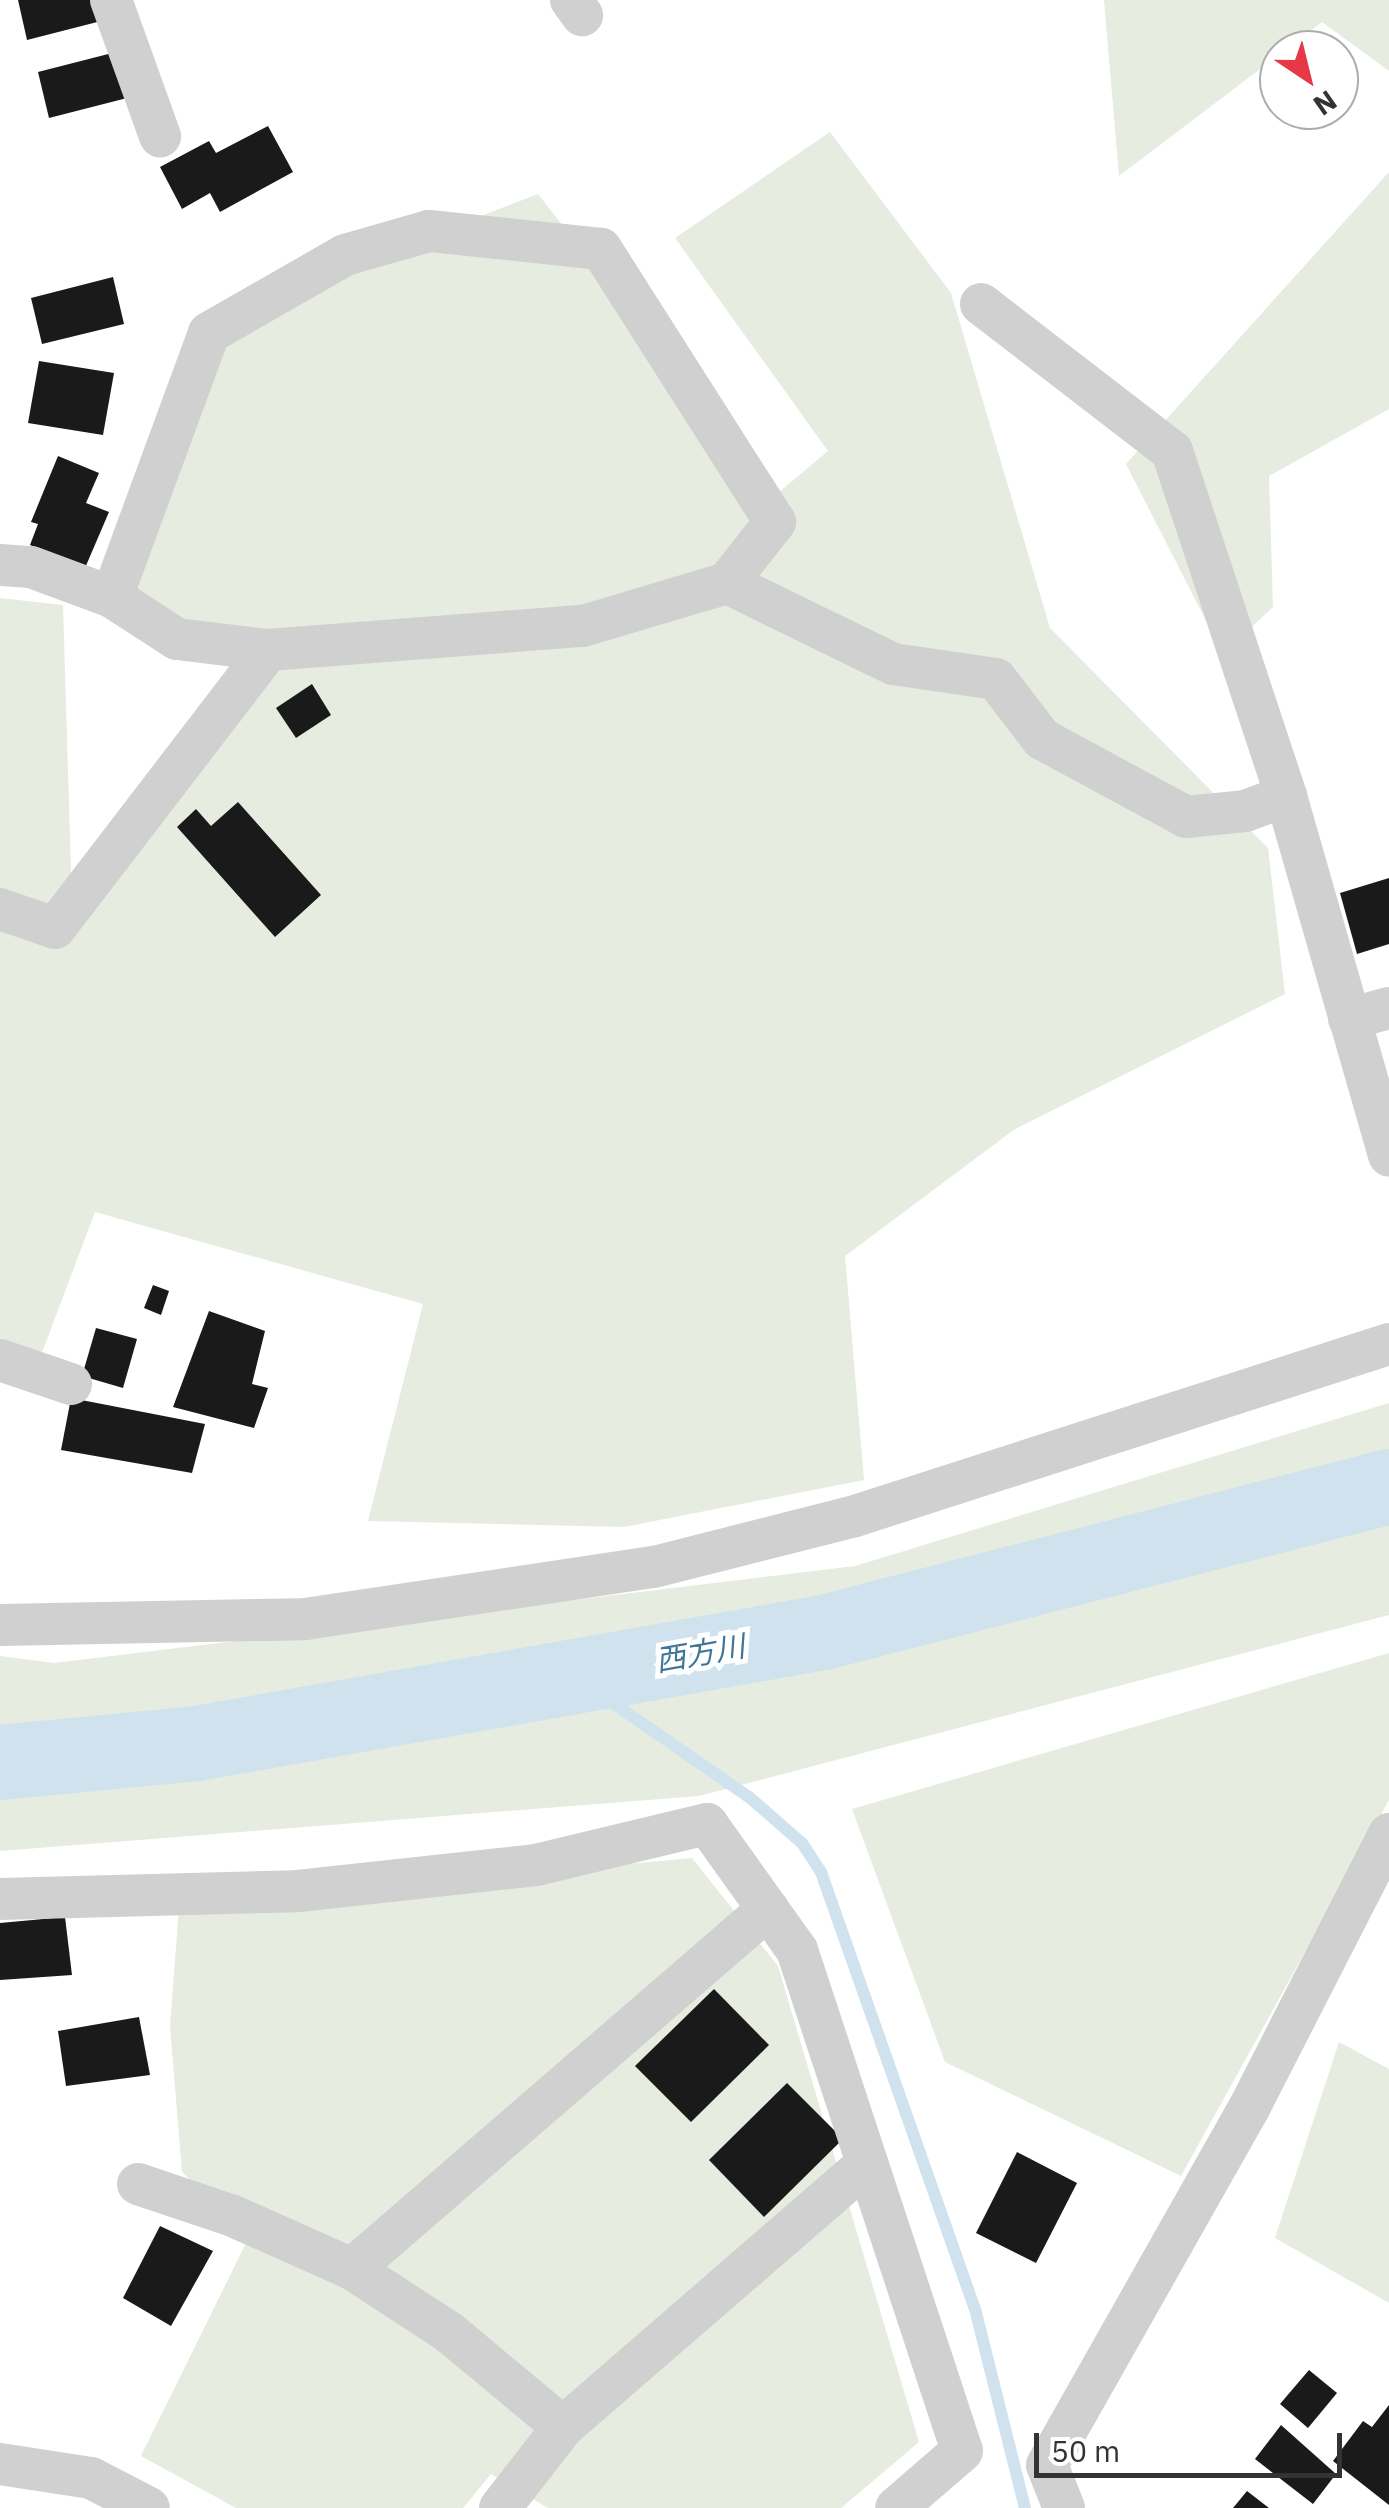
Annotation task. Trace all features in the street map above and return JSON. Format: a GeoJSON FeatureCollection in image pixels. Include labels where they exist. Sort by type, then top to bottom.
{"type":"FeatureCollection","features":[{"type":"Feature","properties":{"kind":"street"},"geometry":{"type":"LineString","coordinates":[[110,0],[160,136]]}},
{"type":"Feature","properties":{"kind":"street"},"geometry":{"type":"LineString","coordinates":[[0,565],[31,567],[112,598],[177,639],[268,650],[583,626],[727,583],[776,522],[600,249],[429,231],[345,255],[209,332],[112,598]]}},
{"type":"Feature","properties":{"kind":"street"},"geometry":{"type":"LineString","coordinates":[[981,304],[1172,451],[1286,796],[1369,1013],[1389,1156]]}},
{"type":"Feature","properties":{"kind":"street"},"geometry":{"type":"LineString","coordinates":[[727,583],[892,664],[996,679],[1042,738],[1186,817],[1246,811],[1286,796]]}},
{"type":"Feature","properties":{"kind":"street"},"geometry":{"type":"LineString","coordinates":[[0,909],[55,928],[268,650]]}},
{"type":"Feature","properties":{"kind":"street"},"geometry":{"type":"LineString","coordinates":[[0,1625],[305,1620],[654,1567],[855,1516],[1389,1344]]}},
{"type":"Feature","properties":{"kind":"street"},"geometry":{"type":"LineString","coordinates":[[0,1360],[71,1384]]}},
{"type":"Feature","properties":{"kind":"street"},"geometry":{"type":"LineString","coordinates":[[0,1898],[298,1891],[536,1865],[707,1824],[798,1950],[962,2452],[896,2508]]}},
{"type":"Feature","properties":{"kind":"street"},"geometry":{"type":"LineString","coordinates":[[1064,2508],[1047,2466],[1249,2108],[1389,1834]]}},
{"type":"Feature","properties":{"kind":"street"},"geometry":{"type":"LineString","coordinates":[[352,2269],[768,1909]]}},
{"type":"Feature","properties":{"kind":"street"},"geometry":{"type":"LineString","coordinates":[[500,2508],[563,2427],[867,2164]]}},
{"type":"Feature","properties":{"kind":"street"},"geometry":{"type":"LineString","coordinates":[[138,2184],[233,2216],[352,2269],[450,2333],[563,2427]]}},
{"type":"Feature","properties":{"kind":"street"},"geometry":{"type":"LineString","coordinates":[[0,2464],[91,2478],[148,2508]]}},
{"type":"Feature","properties":{"kind":"shaded area"},"geometry":{"type":"Polygon","coordinates":[[[1104,0],[1389,0],[1389,71],[1359,49],[1359,30],[1333,30],[1322,22],[1311,30],[1259,30],[1259,70],[1119,176],[1104,0]]]}},
{"type":"Feature","properties":{"kind":"shaded area"},"geometry":{"type":"Polygon","coordinates":[[[830,132],[951,293],[1050,628],[1268,848],[1285,994],[1015,1129],[845,1256],[864,1480],[624,1527],[368,1521],[423,1304],[95,1212],[35,1371],[0,1360],[0,598],[63,605],[72,904],[267,651],[112,597],[202,351],[269,298],[538,194],[695,396],[765,504],[828,451],[675,238],[830,132]]]}},
{"type":"Feature","properties":{"kind":"shaded area"},"geometry":{"type":"Polygon","coordinates":[[[1389,172],[1389,409],[1269,476],[1273,607],[1223,654],[1126,464],[1389,172]]]}},
{"type":"Feature","properties":{"kind":"shaded area"},"geometry":{"type":"Polygon","coordinates":[[[1389,1403],[1389,1615],[699,1796],[0,1851],[0,1656],[54,1663],[855,1566],[1389,1403]]]}},
{"type":"Feature","properties":{"kind":"shaded area"},"geometry":{"type":"Polygon","coordinates":[[[1389,1653],[1389,1800],[1181,2176],[945,2062],[852,1809],[1389,1653]]]}},
{"type":"Feature","properties":{"kind":"shaded area"},"geometry":{"type":"Polygon","coordinates":[[[692,1858],[778,1966],[919,2442],[841,2508],[548,2508],[491,2474],[463,2508],[236,2508],[141,2456],[250,2235],[182,2172],[170,2026],[179,1907],[692,1858]]]}},
{"type":"Feature","properties":{"kind":"shaded area"},"geometry":{"type":"Polygon","coordinates":[[[1339,2042],[1389,2069],[1389,2303],[1275,2238],[1339,2042]]]}},
{"type":"Feature","properties":{"kind":"building"},"geometry":{"type":"Polygon","coordinates":[[[18,0],[105,0],[109,19],[27,40],[18,0]]]}},
{"type":"Feature","properties":{"kind":"building"},"geometry":{"type":"Polygon","coordinates":[[[120,51],[131,97],[49,118],[38,72],[120,51]]]}},
{"type":"Feature","properties":{"kind":"building"},"geometry":{"type":"Polygon","coordinates":[[[268,126],[293,172],[220,212],[210,193],[182,209],[160,167],[209,141],[216,153],[268,126]]]}},
{"type":"Feature","properties":{"kind":"building"},"geometry":{"type":"Polygon","coordinates":[[[113,277],[124,324],[42,344],[31,298],[113,277]]]}},
{"type":"Feature","properties":{"kind":"building"},"geometry":{"type":"Polygon","coordinates":[[[39,361],[114,373],[103,435],[28,423],[39,361]]]}},
{"type":"Feature","properties":{"kind":"building"},"geometry":{"type":"Polygon","coordinates":[[[58,456],[99,473],[86,503],[109,512],[85,568],[30,545],[38,524],[31,522],[58,456]]]}},
{"type":"Feature","properties":{"kind":"building"},"geometry":{"type":"Polygon","coordinates":[[[312,684],[331,715],[296,738],[276,708],[312,684]]]}},
{"type":"Feature","properties":{"kind":"building"},"geometry":{"type":"Polygon","coordinates":[[[238,802],[321,895],[275,937],[177,827],[196,809],[211,826],[238,802]]]}},
{"type":"Feature","properties":{"kind":"building"},"geometry":{"type":"Polygon","coordinates":[[[1389,878],[1389,944],[1357,954],[1340,893],[1389,878]]]}},
{"type":"Feature","properties":{"kind":"building"},"geometry":{"type":"Polygon","coordinates":[[[153,1285],[169,1291],[161,1315],[144,1308],[153,1285]]]}},
{"type":"Feature","properties":{"kind":"building"},"geometry":{"type":"Polygon","coordinates":[[[209,1311],[265,1331],[252,1384],[268,1388],[254,1428],[173,1407],[209,1311]]]}},
{"type":"Feature","properties":{"kind":"building"},"geometry":{"type":"Polygon","coordinates":[[[96,1328],[137,1339],[123,1388],[82,1376],[96,1328]]]}},
{"type":"Feature","properties":{"kind":"building"},"geometry":{"type":"Polygon","coordinates":[[[71,1398],[205,1424],[192,1473],[61,1450],[71,1398]]]}},
{"type":"Feature","properties":{"kind":"building"},"geometry":{"type":"Polygon","coordinates":[[[65,1917],[72,1975],[0,1980],[0,1923],[65,1917]]]}},
{"type":"Feature","properties":{"kind":"building"},"geometry":{"type":"Polygon","coordinates":[[[714,1989],[769,2045],[691,2122],[635,2066],[714,1989]]]}},
{"type":"Feature","properties":{"kind":"building"},"geometry":{"type":"Polygon","coordinates":[[[139,2017],[150,2075],[66,2086],[58,2031],[139,2017]]]}},
{"type":"Feature","properties":{"kind":"building"},"geometry":{"type":"Polygon","coordinates":[[[787,2083],[843,2139],[764,2217],[709,2160],[787,2083]]]}},
{"type":"Feature","properties":{"kind":"building"},"geometry":{"type":"Polygon","coordinates":[[[1017,2152],[1077,2183],[1036,2263],[976,2233],[1017,2152]]]}},
{"type":"Feature","properties":{"kind":"building"},"geometry":{"type":"Polygon","coordinates":[[[160,2226],[213,2251],[171,2326],[123,2298],[160,2226]]]}},
{"type":"Feature","properties":{"kind":"building"},"geometry":{"type":"Polygon","coordinates":[[[1309,2370],[1337,2393],[1308,2428],[1280,2404],[1309,2370]]]}},
{"type":"Feature","properties":{"kind":"building"},"geometry":{"type":"Polygon","coordinates":[[[1389,2405],[1389,2505],[1333,2461],[1363,2421],[1372,2427],[1389,2405]]]}},
{"type":"Feature","properties":{"kind":"building"},"geometry":{"type":"Polygon","coordinates":[[[1281,2425],[1336,2474],[1313,2504],[1255,2459],[1281,2425]]]}},
{"type":"Feature","properties":{"kind":"building"},"geometry":{"type":"Polygon","coordinates":[[[1247,2491],[1269,2508],[1233,2508],[1247,2491]]]}},
{"type":"Feature","properties":{"kind":"waterway","name":"西方川"},"geometry":{"type":"LineString","coordinates":[[0,1762],[196,1743],[823,1632],[1389,1486]]}},
{"type":"Feature","properties":{"kind":"waterway"},"geometry":{"type":"LineString","coordinates":[[574,1676],[749,1797],[802,1843],[821,1872],[976,2313],[1025,2508]]}}]}
